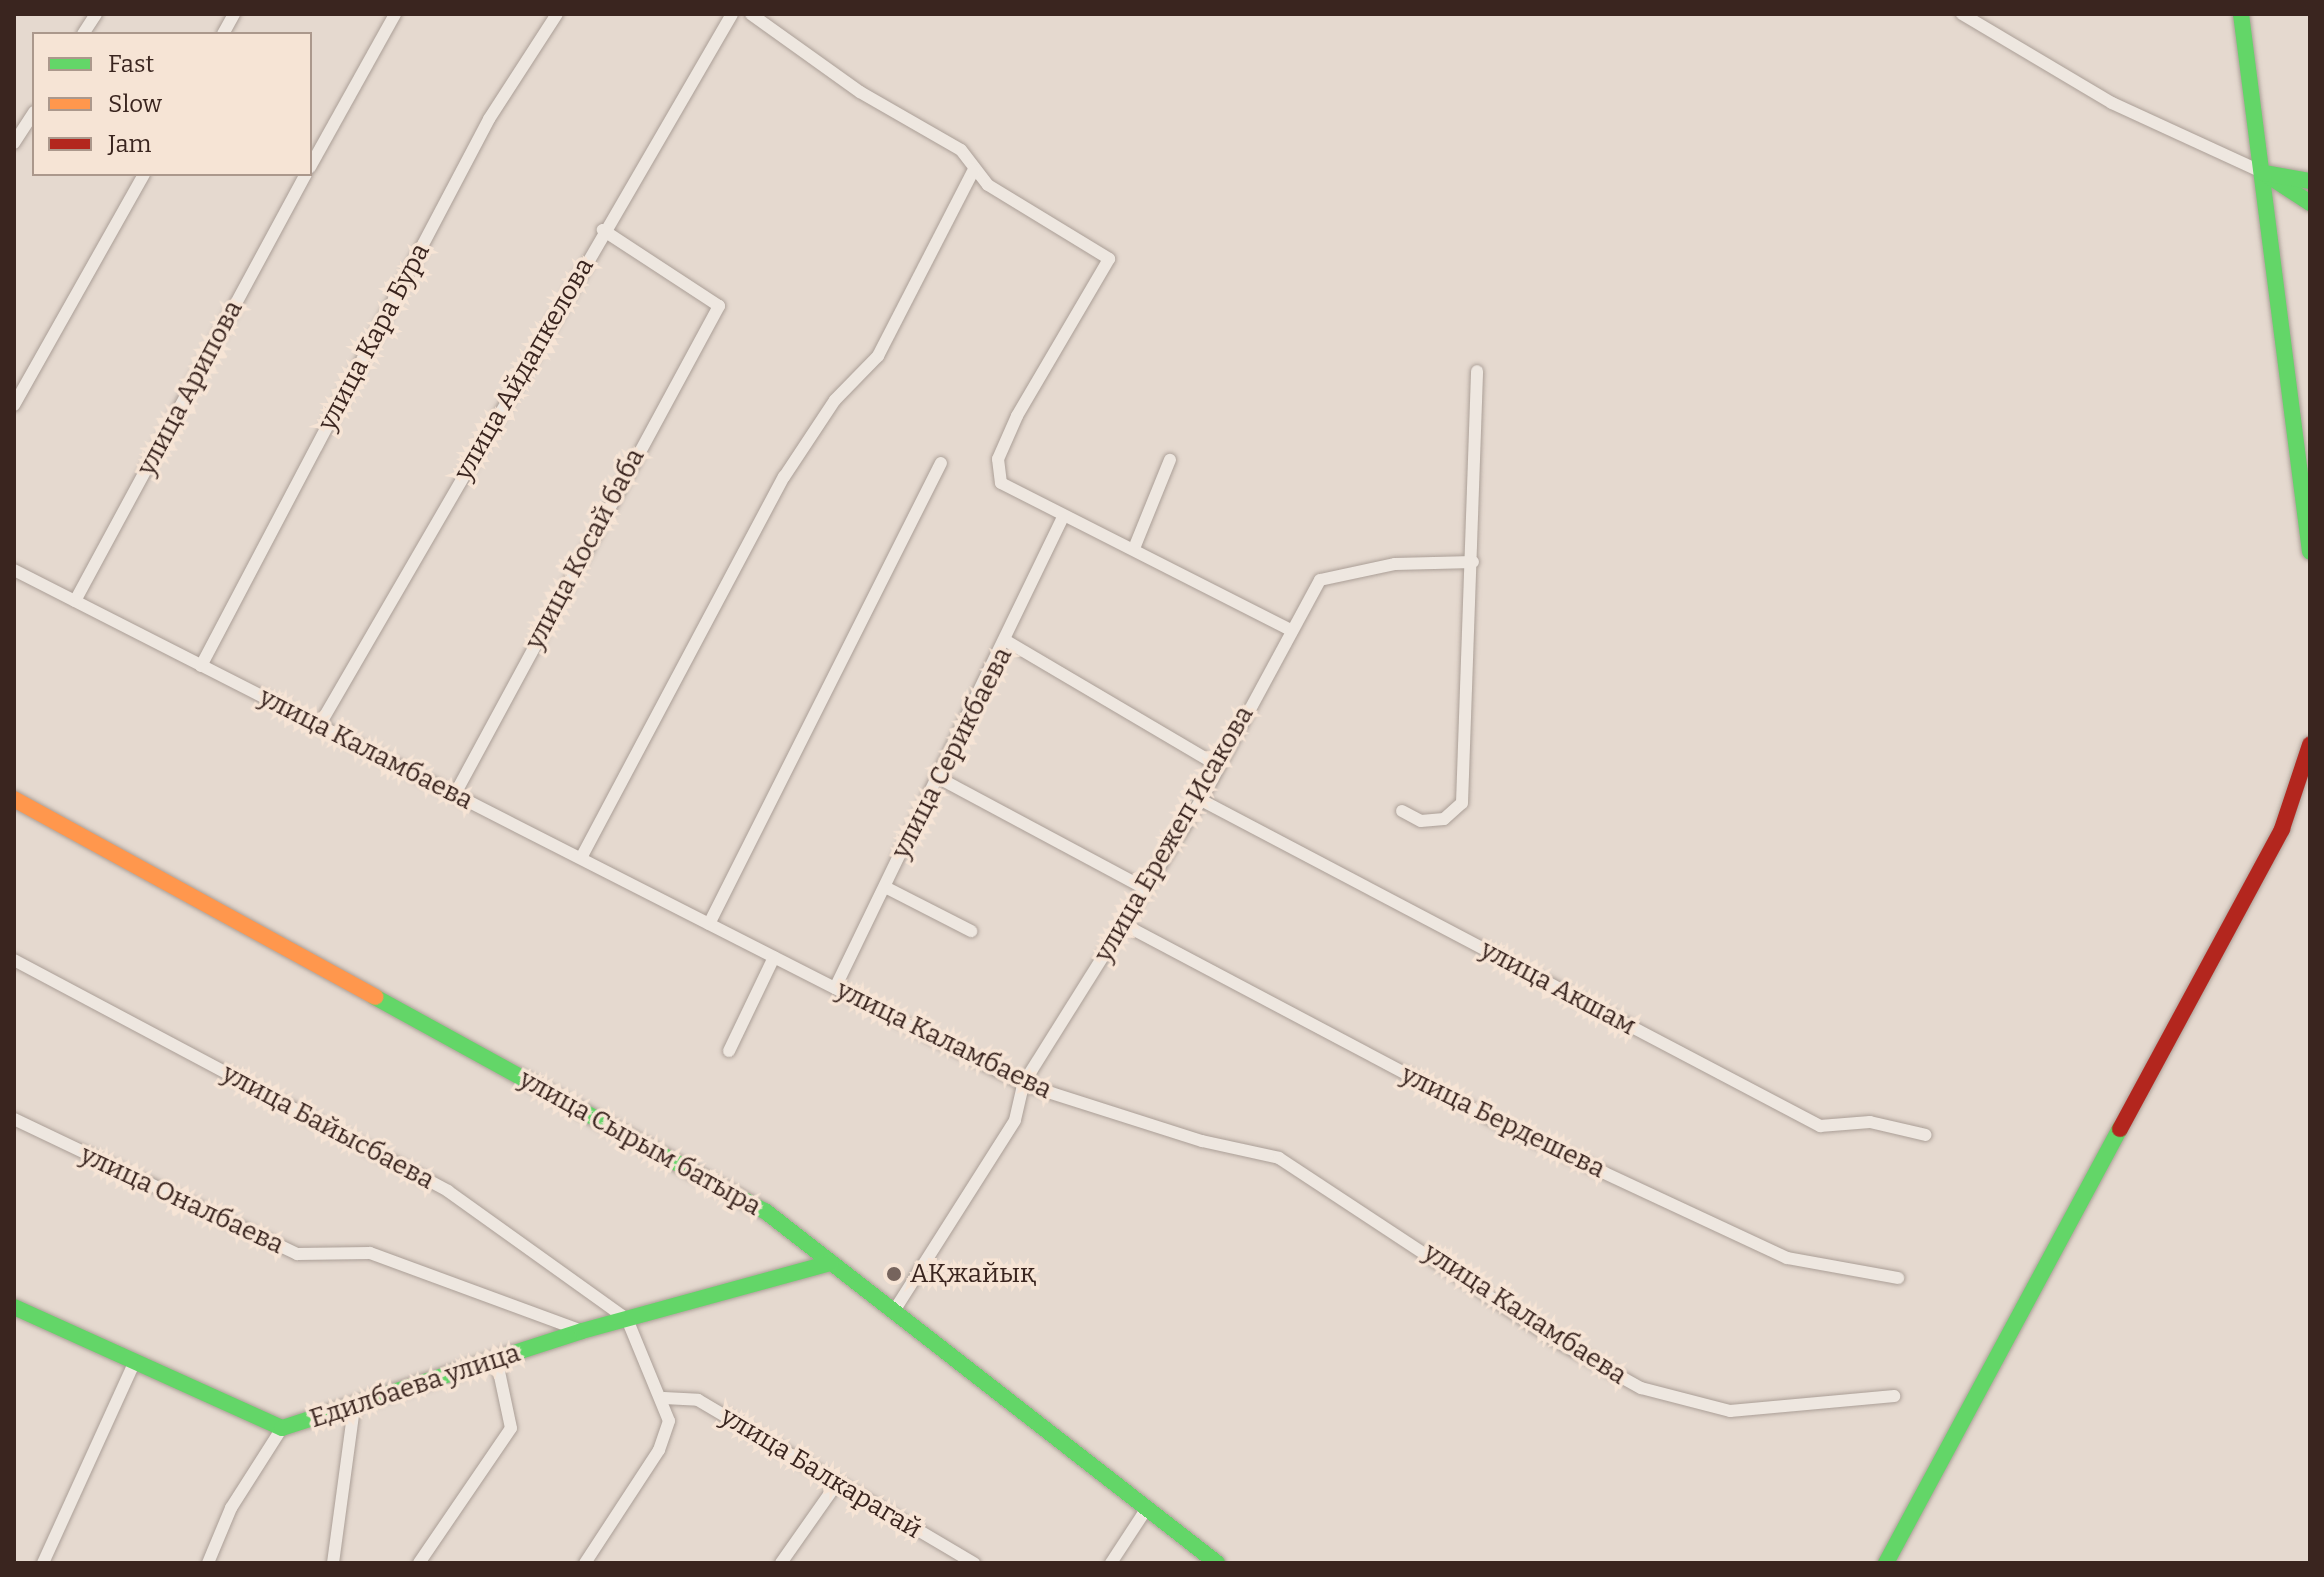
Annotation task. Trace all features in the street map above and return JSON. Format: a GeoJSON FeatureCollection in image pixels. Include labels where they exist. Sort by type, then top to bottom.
{"type":"FeatureCollection","features":[{"type":"Feature","properties":{"kind":"street"},"geometry":{"type":"LineString","coordinates":[[84,32],[96,14]]}},
{"type":"Feature","properties":{"kind":"street"},"geometry":{"type":"LineString","coordinates":[[224,32],[234,14]]}},
{"type":"Feature","properties":{"kind":"street"},"geometry":{"type":"LineString","coordinates":[[312,163],[395,14]]}},
{"type":"Feature","properties":{"kind":"street","name":"улица Кара Бура"},"geometry":{"type":"LineString","coordinates":[[201,666],[489,119],[557,14]]}},
{"type":"Feature","properties":{"kind":"street","name":"улица Айдапкелова"},"geometry":{"type":"LineString","coordinates":[[319,726],[603,230],[732,14]]}},
{"type":"Feature","properties":{"kind":"street"},"geometry":{"type":"LineString","coordinates":[[751,14],[860,92],[961,150],[988,185],[1109,259],[1045,360],[998,459],[996,471],[1010,492],[1135,546],[1291,630]]}},
{"type":"Feature","properties":{"kind":"street"},"geometry":{"type":"LineString","coordinates":[[1962,14],[2112,103],[2264,173],[2310,203]]}},
{"type":"Feature","properties":{"kind":"street"},"geometry":{"type":"LineString","coordinates":[[2241,14],[2264,173],[2310,552]]}},
{"type":"Feature","properties":{"kind":"street"},"geometry":{"type":"LineString","coordinates":[[14,143],[32,115]]}},
{"type":"Feature","properties":{"kind":"street"},"geometry":{"type":"LineString","coordinates":[[581,858],[784,477],[835,400],[878,356],[974,169]]}},
{"type":"Feature","properties":{"kind":"street"},"geometry":{"type":"LineString","coordinates":[[2264,173],[2310,181]]}},
{"type":"Feature","properties":{"kind":"street"},"geometry":{"type":"LineString","coordinates":[[14,405],[143,176]]}},
{"type":"Feature","properties":{"kind":"street","name":"улица Арипова"},"geometry":{"type":"LineString","coordinates":[[75,601],[305,176]]}},
{"type":"Feature","properties":{"kind":"street","name":"улица Косай баба"},"geometry":{"type":"LineString","coordinates":[[455,794],[719,306],[603,230]]}},
{"type":"Feature","properties":{"kind":"street"},"geometry":{"type":"LineString","coordinates":[[1402,811],[1421,821],[1444,819],[1462,803],[1473,562],[1477,371]]}},
{"type":"Feature","properties":{"kind":"street"},"geometry":{"type":"LineString","coordinates":[[1135,546],[1170,460]]}},
{"type":"Feature","properties":{"kind":"street"},"geometry":{"type":"LineString","coordinates":[[709,924],[941,463]]}},
{"type":"Feature","properties":{"kind":"street","name":"улица Серикбаева"},"geometry":{"type":"LineString","coordinates":[[835,988],[1008,642],[1063,517]]}},
{"type":"Feature","properties":{"kind":"street","name":"улица Ережеп Исакова"},"geometry":{"type":"LineString","coordinates":[[894,1311],[1015,1120],[1023,1084],[1201,800],[1217,765],[1320,580],[1395,564],[1473,562]]}},
{"type":"Feature","properties":{"kind":"street","name":"улица Каламбаева"},"geometry":{"type":"LineString","coordinates":[[14,570],[1023,1084],[1202,1141],[1279,1158],[1560,1343],[1641,1388],[1730,1411],[1894,1396]]}},
{"type":"Feature","properties":{"kind":"street"},"geometry":{"type":"LineString","coordinates":[[1008,642],[1217,765]]}},
{"type":"Feature","properties":{"kind":"street"},"geometry":{"type":"LineString","coordinates":[[1886,1563],[2282,829],[2310,745]]}},
{"type":"Feature","properties":{"kind":"street"},"geometry":{"type":"LineString","coordinates":[[939,778],[1146,889]]}},
{"type":"Feature","properties":{"kind":"street","name":"улица Сырым батыра"},"geometry":{"type":"LineString","coordinates":[[14,799],[765,1211],[1217,1563]]}},
{"type":"Feature","properties":{"kind":"street","name":"улица Акшам"},"geometry":{"type":"LineString","coordinates":[[1201,800],[1820,1126],[1870,1122],[1926,1135]]}},
{"type":"Feature","properties":{"kind":"street"},"geometry":{"type":"LineString","coordinates":[[885,887],[971,931]]}},
{"type":"Feature","properties":{"kind":"street","name":"улица Бердешева"},"geometry":{"type":"LineString","coordinates":[[1123,924],[1506,1127],[1787,1258],[1898,1278]]}},
{"type":"Feature","properties":{"kind":"street"},"geometry":{"type":"LineString","coordinates":[[729,1051],[774,957]]}},
{"type":"Feature","properties":{"kind":"street","name":"улица Байысбаева"},"geometry":{"type":"LineString","coordinates":[[14,960],[448,1191],[627,1319]]}},
{"type":"Feature","properties":{"kind":"street","name":"улица Оналбаева"},"geometry":{"type":"LineString","coordinates":[[14,1119],[297,1254],[370,1253],[582,1331]]}},
{"type":"Feature","properties":{"kind":"street","name":"Едилбаева улица"},"geometry":{"type":"LineString","coordinates":[[14,1307],[282,1428],[497,1362],[582,1331],[831,1263]]}},
{"type":"Feature","properties":{"kind":"street"},"geometry":{"type":"LineString","coordinates":[[585,1563],[659,1450],[669,1421],[664,1398],[627,1319]]}},
{"type":"Feature","properties":{"kind":"street"},"geometry":{"type":"LineString","coordinates":[[43,1563],[135,1361]]}},
{"type":"Feature","properties":{"kind":"street"},"geometry":{"type":"LineString","coordinates":[[419,1563],[511,1428],[497,1362]]}},
{"type":"Feature","properties":{"kind":"street","name":"улица Балкарагай"},"geometry":{"type":"LineString","coordinates":[[664,1398],[698,1400],[838,1482],[957,1559],[974,1563]]}},
{"type":"Feature","properties":{"kind":"street"},"geometry":{"type":"LineString","coordinates":[[333,1563],[354,1408]]}},
{"type":"Feature","properties":{"kind":"street"},"geometry":{"type":"LineString","coordinates":[[208,1563],[231,1508],[282,1428]]}},
{"type":"Feature","properties":{"kind":"street"},"geometry":{"type":"LineString","coordinates":[[781,1563],[838,1482]]}},
{"type":"Feature","properties":{"kind":"street"},"geometry":{"type":"LineString","coordinates":[[1111,1563],[1147,1508]]}},
{"type":"Feature","properties":{"kind":"traffic: fast"},"geometry":{"type":"LineString","coordinates":[[2241,14],[2310,552]]}},
{"type":"Feature","properties":{"kind":"traffic: fast"},"geometry":{"type":"LineString","coordinates":[[2264,173],[2310,203]]}},
{"type":"Feature","properties":{"kind":"traffic: fast"},"geometry":{"type":"LineString","coordinates":[[2264,173],[2310,181]]}},
{"type":"Feature","properties":{"kind":"traffic: fast"},"geometry":{"type":"LineString","coordinates":[[375,997],[765,1211],[1217,1563]]}},
{"type":"Feature","properties":{"kind":"traffic: fast"},"geometry":{"type":"LineString","coordinates":[[1886,1563],[2120,1129]]}},
{"type":"Feature","properties":{"kind":"traffic: fast"},"geometry":{"type":"LineString","coordinates":[[14,1307],[282,1428],[582,1331],[831,1263]]}},
{"type":"Feature","properties":{"kind":"traffic: slow"},"geometry":{"type":"LineString","coordinates":[[14,799],[375,997]]}},
{"type":"Feature","properties":{"kind":"traffic: jam"},"geometry":{"type":"LineString","coordinates":[[2120,1129],[2282,829],[2310,745]]}},
{"type":"Feature","properties":{"kind":"place","name":"АҚжайық"},"geometry":{"type":"Point","coordinates":[894,1274]}}]}
